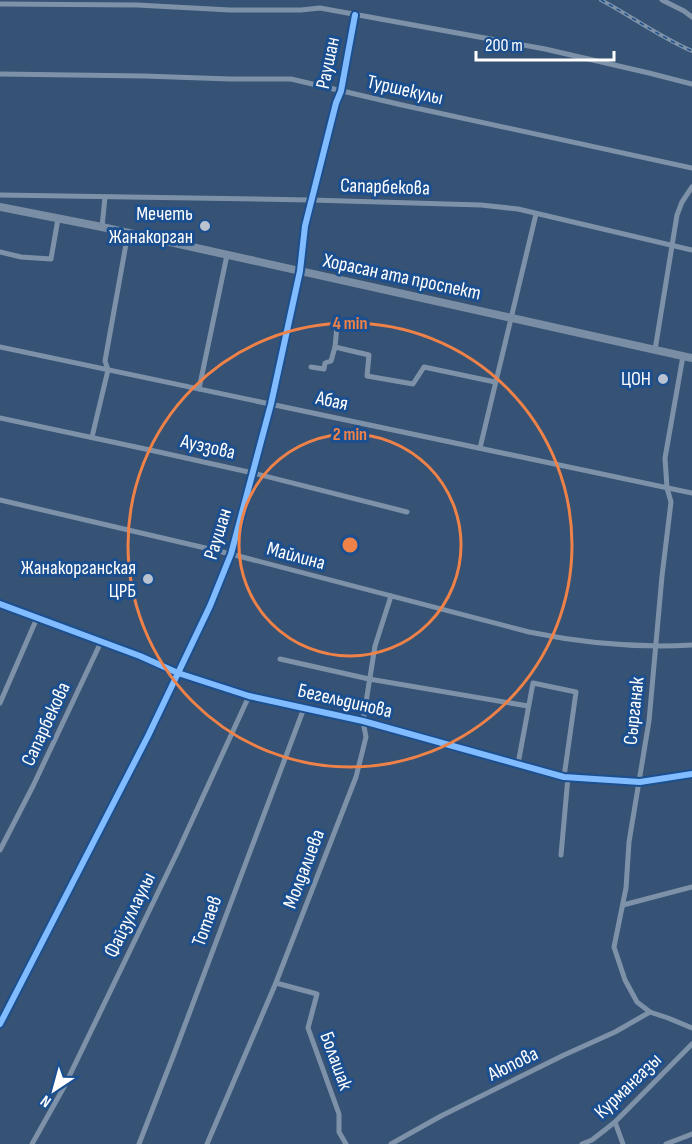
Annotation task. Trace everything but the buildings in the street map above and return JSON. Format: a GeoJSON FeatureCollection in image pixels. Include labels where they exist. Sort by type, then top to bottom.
{"type":"FeatureCollection","features":[{"type":"Feature","properties":{"kind":"main road","name":"Хорасан ата проспект"},"geometry":{"type":"LineString","coordinates":[[0,207],[102,227],[692,358]]}},
{"type":"Feature","properties":{"kind":"street"},"geometry":{"type":"LineString","coordinates":[[662,0],[692,17]]}},
{"type":"Feature","properties":{"kind":"street"},"geometry":{"type":"LineString","coordinates":[[0,4],[89,3],[230,10],[320,8],[545,49],[692,84]]}},
{"type":"Feature","properties":{"kind":"street","name":"Раушан"},"geometry":{"type":"LineString","coordinates":[[0,1024],[148,736],[210,606],[231,554],[271,404],[300,271],[305,226],[341,91],[355,15]]}},
{"type":"Feature","properties":{"kind":"street","name":"Туршекулы"},"geometry":{"type":"LineString","coordinates":[[0,74],[230,80],[291,79],[692,168]]}},
{"type":"Feature","properties":{"kind":"street"},"geometry":{"type":"LineString","coordinates":[[655,350],[677,215],[692,187]]}},
{"type":"Feature","properties":{"kind":"street","name":"Сапарбекова"},"geometry":{"type":"LineString","coordinates":[[0,195],[481,205],[518,209],[692,250]]}},
{"type":"Feature","properties":{"kind":"street"},"geometry":{"type":"LineString","coordinates":[[102,227],[105,197]]}},
{"type":"Feature","properties":{"kind":"street"},"geometry":{"type":"LineString","coordinates":[[480,448],[536,214]]}},
{"type":"Feature","properties":{"kind":"street"},"geometry":{"type":"LineString","coordinates":[[0,252],[21,257],[51,259],[58,219]]}},
{"type":"Feature","properties":{"kind":"street"},"geometry":{"type":"LineString","coordinates":[[92,437],[108,370],[105,361],[128,233]]}},
{"type":"Feature","properties":{"kind":"street"},"geometry":{"type":"LineString","coordinates":[[199,389],[226,255]]}},
{"type":"Feature","properties":{"kind":"street"},"geometry":{"type":"LineString","coordinates":[[311,367],[324,369],[325,363],[331,361],[337,326]]}},
{"type":"Feature","properties":{"kind":"street","name":"Абая"},"geometry":{"type":"LineString","coordinates":[[0,346],[692,494]]}},
{"type":"Feature","properties":{"kind":"street"},"geometry":{"type":"LineString","coordinates":[[334,347],[369,355],[367,376],[413,384],[424,367],[495,382]]}},
{"type":"Feature","properties":{"kind":"street","name":"Сырганак"},"geometry":{"type":"LineString","coordinates":[[683,356],[665,458],[667,488],[671,502],[649,721],[629,842],[626,888],[614,947],[625,980],[637,1002],[650,1012],[692,1028]]}},
{"type":"Feature","properties":{"kind":"street","name":"Ауэзова"},"geometry":{"type":"LineString","coordinates":[[0,417],[253,473],[407,512]]}},
{"type":"Feature","properties":{"kind":"street","name":"Майлина"},"geometry":{"type":"LineString","coordinates":[[0,500],[231,554],[565,640],[656,646],[692,645]]}},
{"type":"Feature","properties":{"kind":"street","name":"Молдалиева"},"geometry":{"type":"LineString","coordinates":[[207,1144],[276,983],[356,777],[366,737],[363,721],[375,646],[391,596]]}},
{"type":"Feature","properties":{"kind":"street","name":"Бегельдинова"},"geometry":{"type":"LineString","coordinates":[[0,604],[140,656],[178,673],[249,696],[363,721],[566,777],[640,782],[692,774]]}},
{"type":"Feature","properties":{"kind":"street"},"geometry":{"type":"LineString","coordinates":[[0,703],[37,618]]}},
{"type":"Feature","properties":{"kind":"street","name":"Сапарбекова"},"geometry":{"type":"LineString","coordinates":[[0,850],[101,642]]}},
{"type":"Feature","properties":{"kind":"street","name":"Бегельдинова"},"geometry":{"type":"LineString","coordinates":[[280,659],[369,678],[528,706]]}},
{"type":"Feature","properties":{"kind":"street"},"geometry":{"type":"LineString","coordinates":[[0,681],[8,684]]}},
{"type":"Feature","properties":{"kind":"street"},"geometry":{"type":"LineString","coordinates":[[518,764],[533,683],[576,692],[566,777],[561,855]]}},
{"type":"Feature","properties":{"kind":"street","name":"Файзуллаулы"},"geometry":{"type":"LineString","coordinates":[[32,1144],[64,1087],[178,851],[249,696]]}},
{"type":"Feature","properties":{"kind":"street","name":"Тотаев"},"geometry":{"type":"LineString","coordinates":[[139,1144],[304,708]]}},
{"type":"Feature","properties":{"kind":"street"},"geometry":{"type":"LineString","coordinates":[[623,904],[692,887]]}},
{"type":"Feature","properties":{"kind":"street","name":"Болашак"},"geometry":{"type":"LineString","coordinates":[[276,983],[317,994],[308,1028],[339,1114],[339,1132],[346,1144]]}},
{"type":"Feature","properties":{"kind":"street","name":"Аюпова"},"geometry":{"type":"LineString","coordinates":[[391,1144],[441,1116],[615,1032],[650,1012]]}},
{"type":"Feature","properties":{"kind":"street","name":"Курмангазы"},"geometry":{"type":"LineString","coordinates":[[582,1144],[592,1140],[615,1122],[692,1044]]}},
{"type":"Feature","properties":{"kind":"street"},"geometry":{"type":"LineString","coordinates":[[615,1122],[623,1144]]}},
{"type":"Feature","properties":{"kind":"street"},"geometry":{"type":"LineString","coordinates":[[666,1144],[692,1134]]}},
{"type":"Feature","properties":{"kind":"railway"},"geometry":{"type":"LineString","coordinates":[[601,0],[692,51]]}},
{"type":"Feature","properties":{"kind":"cycle path"},"geometry":{"type":"LineString","coordinates":[[0,1024],[148,736],[210,606],[231,554],[271,404],[300,271],[305,226],[341,91],[355,15]]}},
{"type":"Feature","properties":{"kind":"cycle path"},"geometry":{"type":"LineString","coordinates":[[0,604],[140,656],[178,673],[249,696],[363,721],[564,777],[640,782],[692,774]]}},
{"type":"Feature","properties":{"kind":"place","name":"Мечеть Жанакорган"},"geometry":{"type":"Point","coordinates":[205,226]}},
{"type":"Feature","properties":{"kind":"place","name":"ЦОН"},"geometry":{"type":"Point","coordinates":[663,379]}},
{"type":"Feature","properties":{"kind":"place","name":"Жанакорганская ЦРБ"},"geometry":{"type":"Point","coordinates":[148,579]}}]}
